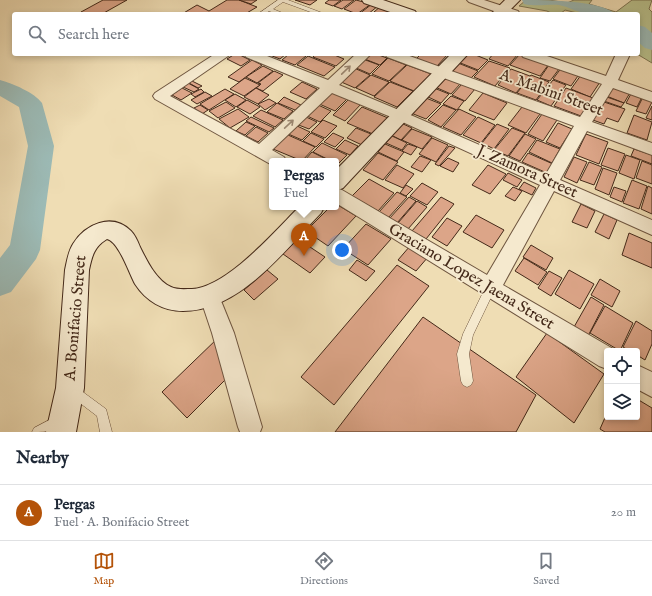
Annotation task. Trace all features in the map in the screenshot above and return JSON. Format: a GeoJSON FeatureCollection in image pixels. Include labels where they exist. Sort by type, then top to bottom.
{"type":"FeatureCollection","features":[{"type":"Feature","properties":{"kind":"main road"},"geometry":{"type":"LineString","coordinates":[[369,0],[402,12]]}},
{"type":"Feature","properties":{"kind":"main road"},"geometry":{"type":"LineString","coordinates":[[339,180],[458,56]]}},
{"type":"Feature","properties":{"kind":"main road","name":"A. Bonifacio Street"},"geometry":{"type":"LineString","coordinates":[[62,425],[70,388],[74,304],[78,259],[85,243],[95,234],[108,230],[114,231],[124,238],[145,278],[154,288],[166,297],[192,301],[210,297],[230,286],[245,275],[310,210]]}},
{"type":"Feature","properties":{"kind":"street"},"geometry":{"type":"LineString","coordinates":[[473,0],[508,8]]}},
{"type":"Feature","properties":{"kind":"street"},"geometry":{"type":"LineString","coordinates":[[221,56],[160,96],[273,158]]}},
{"type":"Feature","properties":{"kind":"street","name":"J. Zamora Street"},"geometry":{"type":"LineString","coordinates":[[256,56],[401,116],[652,228]]}},
{"type":"Feature","properties":{"kind":"street"},"geometry":{"type":"LineString","coordinates":[[261,151],[362,56]]}},
{"type":"Feature","properties":{"kind":"street","name":"A. Mabini Street"},"geometry":{"type":"LineString","coordinates":[[397,56],[652,149]]}},
{"type":"Feature","properties":{"kind":"street"},"geometry":{"type":"LineString","coordinates":[[534,56],[652,97]]}},
{"type":"Feature","properties":{"kind":"street"},"geometry":{"type":"LineString","coordinates":[[490,289],[583,124],[610,82],[622,56]]}},
{"type":"Feature","properties":{"kind":"street","name":"Graciano Lopez Jaena Street"},"geometry":{"type":"LineString","coordinates":[[339,197],[604,356]]}},
{"type":"Feature","properties":{"kind":"street"},"geometry":{"type":"LineString","coordinates":[[210,297],[223,333],[250,427]]}},
{"type":"Feature","properties":{"kind":"street"},"geometry":{"type":"LineString","coordinates":[[640,378],[652,384]]}},
{"type":"Feature","properties":{"kind":"lane"},"geometry":{"type":"LineString","coordinates":[[264,12],[282,0],[316,12]]}},
{"type":"Feature","properties":{"kind":"lane"},"geometry":{"type":"LineString","coordinates":[[268,9],[276,12]]}},
{"type":"Feature","properties":{"kind":"lane"},"geometry":{"type":"LineString","coordinates":[[467,381],[463,354],[468,334],[490,289]]}},
{"type":"Feature","properties":{"kind":"lane"},"geometry":{"type":"LineString","coordinates":[[70,388],[102,413],[106,432]]}},
{"type":"Feature","properties":{"kind":"lane"},"geometry":{"type":"LineString","coordinates":[[38,432],[62,425]]}},
{"type":"Feature","properties":{"kind":"green space"},"geometry":{"type":"Polygon","coordinates":[[[526,0],[549,0],[567,3],[574,0],[592,0],[589,4],[616,12],[573,12],[565,10],[562,12],[549,12],[519,6],[526,0]]]}},
{"type":"Feature","properties":{"kind":"green space"},"geometry":{"type":"Polygon","coordinates":[[[632,0],[652,0],[649,9],[652,12],[652,63],[640,56],[640,12],[616,12],[632,0]]]}},
{"type":"Feature","properties":{"kind":"building"},"geometry":{"type":"Polygon","coordinates":[[[103,0],[127,0],[106,12],[81,12],[103,0]]]}},
{"type":"Feature","properties":{"kind":"building"},"geometry":{"type":"Polygon","coordinates":[[[227,0],[239,0],[257,7],[248,12],[185,12],[197,5],[209,11],[227,0]]]}},
{"type":"Feature","properties":{"kind":"building"},"geometry":{"type":"Polygon","coordinates":[[[239,0],[257,0],[251,4],[239,0]]]}},
{"type":"Feature","properties":{"kind":"building"},"geometry":{"type":"Polygon","coordinates":[[[295,0],[317,0],[310,5],[295,0]]]}},
{"type":"Feature","properties":{"kind":"building"},"geometry":{"type":"Polygon","coordinates":[[[329,0],[341,0],[333,6],[325,3],[329,0]]]}},
{"type":"Feature","properties":{"kind":"building"},"geometry":{"type":"Polygon","coordinates":[[[343,0],[354,0],[342,9],[334,6],[343,0]]]}},
{"type":"Feature","properties":{"kind":"building"},"geometry":{"type":"Polygon","coordinates":[[[356,0],[371,4],[360,12],[352,12],[344,9],[356,0]]]}},
{"type":"Feature","properties":{"kind":"building"},"geometry":{"type":"Polygon","coordinates":[[[372,4],[378,6],[370,12],[362,12],[372,4]]]}},
{"type":"Feature","properties":{"kind":"building"},"geometry":{"type":"Polygon","coordinates":[[[381,6],[397,12],[374,12],[381,6]]]}},
{"type":"Feature","properties":{"kind":"building"},"geometry":{"type":"Polygon","coordinates":[[[232,56],[242,56],[250,60],[241,66],[227,59],[232,56]]]}},
{"type":"Feature","properties":{"kind":"building"},"geometry":{"type":"Polygon","coordinates":[[[272,56],[284,56],[280,59],[272,56]]]}},
{"type":"Feature","properties":{"kind":"building"},"geometry":{"type":"Polygon","coordinates":[[[287,56],[306,56],[295,65],[282,60],[287,56]]]}},
{"type":"Feature","properties":{"kind":"building"},"geometry":{"type":"Polygon","coordinates":[[[308,56],[335,67],[324,76],[297,65],[308,56]]]}},
{"type":"Feature","properties":{"kind":"building"},"geometry":{"type":"Polygon","coordinates":[[[337,56],[344,59],[336,66],[313,57],[337,56]]]}},
{"type":"Feature","properties":{"kind":"building"},"geometry":{"type":"Polygon","coordinates":[[[364,56],[382,56],[387,58],[380,65],[362,58],[364,56]]]}},
{"type":"Feature","properties":{"kind":"building"},"geometry":{"type":"Polygon","coordinates":[[[419,56],[446,56],[437,66],[416,59],[419,56]]]}},
{"type":"Feature","properties":{"kind":"building"},"geometry":{"type":"Polygon","coordinates":[[[465,56],[478,56],[488,60],[478,70],[458,62],[465,56]]]}},
{"type":"Feature","properties":{"kind":"building"},"geometry":{"type":"Polygon","coordinates":[[[491,56],[516,56],[508,66],[489,59],[491,56]]]}},
{"type":"Feature","properties":{"kind":"building"},"geometry":{"type":"Polygon","coordinates":[[[518,56],[527,56],[549,64],[540,76],[510,65],[518,56]]]}},
{"type":"Feature","properties":{"kind":"building"},"geometry":{"type":"Polygon","coordinates":[[[388,58],[406,65],[389,81],[372,74],[388,58]]]}},
{"type":"Feature","properties":{"kind":"building"},"geometry":{"type":"Polygon","coordinates":[[[363,59],[379,65],[370,74],[354,67],[363,59]]]}},
{"type":"Feature","properties":{"kind":"building"},"geometry":{"type":"Polygon","coordinates":[[[252,60],[262,65],[239,82],[228,77],[252,60]]]}},
{"type":"Feature","properties":{"kind":"building"},"geometry":{"type":"Polygon","coordinates":[[[489,61],[510,68],[495,86],[474,77],[489,61]]]}},
{"type":"Feature","properties":{"kind":"building"},"geometry":{"type":"Polygon","coordinates":[[[458,63],[478,71],[470,79],[450,71],[458,63]]]}},
{"type":"Feature","properties":{"kind":"building"},"geometry":{"type":"Polygon","coordinates":[[[407,65],[431,74],[414,91],[390,81],[407,65]]]}},
{"type":"Feature","properties":{"kind":"building"},"geometry":{"type":"Polygon","coordinates":[[[549,65],[559,69],[550,81],[540,78],[549,65]]]}},
{"type":"Feature","properties":{"kind":"building"},"geometry":{"type":"Polygon","coordinates":[[[263,66],[273,71],[257,83],[246,77],[263,66]]]}},
{"type":"Feature","properties":{"kind":"building"},"geometry":{"type":"Polygon","coordinates":[[[562,67],[580,73],[571,86],[553,79],[562,67]]]}},
{"type":"Feature","properties":{"kind":"building"},"geometry":{"type":"Polygon","coordinates":[[[354,68],[370,75],[355,88],[339,81],[354,68]]]}},
{"type":"Feature","properties":{"kind":"building"},"geometry":{"type":"Polygon","coordinates":[[[511,69],[530,76],[516,93],[498,85],[511,69]]]}},
{"type":"Feature","properties":{"kind":"building"},"geometry":{"type":"Polygon","coordinates":[[[274,71],[283,75],[263,91],[256,88],[261,84],[258,83],[274,71]]]}},
{"type":"Feature","properties":{"kind":"building"},"geometry":{"type":"Polygon","coordinates":[[[371,75],[389,82],[374,96],[356,88],[371,75]]]}},
{"type":"Feature","properties":{"kind":"building"},"geometry":{"type":"Polygon","coordinates":[[[531,75],[549,82],[536,100],[517,93],[531,75]]]}},
{"type":"Feature","properties":{"kind":"building"},"geometry":{"type":"Polygon","coordinates":[[[581,75],[600,82],[590,97],[571,89],[581,75]]]}},
{"type":"Feature","properties":{"kind":"building"},"geometry":{"type":"Polygon","coordinates":[[[445,77],[461,83],[451,94],[435,87],[445,77]]]}},
{"type":"Feature","properties":{"kind":"building"},"geometry":{"type":"Polygon","coordinates":[[[245,78],[260,85],[244,96],[230,89],[245,78]]]}},
{"type":"Feature","properties":{"kind":"building"},"geometry":{"type":"Polygon","coordinates":[[[553,80],[566,85],[551,106],[537,100],[553,80]]]}},
{"type":"Feature","properties":{"kind":"building"},"geometry":{"type":"Polygon","coordinates":[[[192,81],[202,86],[198,88],[189,83],[192,81]]]}},
{"type":"Feature","properties":{"kind":"building"},"geometry":{"type":"Polygon","coordinates":[[[302,82],[317,89],[306,99],[290,92],[302,82]]]}},
{"type":"Feature","properties":{"kind":"building"},"geometry":{"type":"Polygon","coordinates":[[[390,82],[413,91],[397,107],[374,97],[390,82]]]}},
{"type":"Feature","properties":{"kind":"building"},"geometry":{"type":"Polygon","coordinates":[[[188,83],[199,89],[194,92],[183,87],[188,83]]]}},
{"type":"Feature","properties":{"kind":"building"},"geometry":{"type":"Polygon","coordinates":[[[462,84],[475,89],[465,101],[452,95],[462,84]]]}},
{"type":"Feature","properties":{"kind":"building"},"geometry":{"type":"Polygon","coordinates":[[[611,84],[631,91],[624,103],[604,95],[611,84]]]}},
{"type":"Feature","properties":{"kind":"building"},"geometry":{"type":"Polygon","coordinates":[[[182,88],[192,93],[181,100],[172,95],[182,88]]]}},
{"type":"Feature","properties":{"kind":"building"},"geometry":{"type":"Polygon","coordinates":[[[256,88],[269,95],[258,104],[244,97],[256,88]]]}},
{"type":"Feature","properties":{"kind":"building"},"geometry":{"type":"Polygon","coordinates":[[[434,88],[449,94],[441,103],[426,96],[434,88]]]}},
{"type":"Feature","properties":{"kind":"building"},"geometry":{"type":"Polygon","coordinates":[[[566,88],[593,98],[581,116],[554,106],[566,88]]]}},
{"type":"Feature","properties":{"kind":"building"},"geometry":{"type":"Polygon","coordinates":[[[201,89],[204,92],[195,97],[191,94],[201,89]]]}},
{"type":"Feature","properties":{"kind":"building"},"geometry":{"type":"Polygon","coordinates":[[[225,89],[234,94],[209,110],[200,104],[225,89]]]}},
{"type":"Feature","properties":{"kind":"building"},"geometry":{"type":"Polygon","coordinates":[[[328,91],[347,99],[335,111],[315,102],[328,91]]]}},
{"type":"Feature","properties":{"kind":"building"},"geometry":{"type":"Polygon","coordinates":[[[205,92],[212,96],[197,104],[191,100],[205,92]]]}},
{"type":"Feature","properties":{"kind":"building"},"geometry":{"type":"Polygon","coordinates":[[[632,92],[643,95],[637,107],[626,103],[632,92]]]}},
{"type":"Feature","properties":{"kind":"building"},"geometry":{"type":"Polygon","coordinates":[[[483,93],[507,103],[494,120],[469,110],[483,93]]]}},
{"type":"Feature","properties":{"kind":"building"},"geometry":{"type":"Polygon","coordinates":[[[235,94],[246,100],[236,107],[225,100],[235,94]]]}},
{"type":"Feature","properties":{"kind":"building"},"geometry":{"type":"Polygon","coordinates":[[[644,95],[652,98],[652,102],[646,114],[636,111],[644,95]]]}},
{"type":"Feature","properties":{"kind":"building"},"geometry":{"type":"Polygon","coordinates":[[[451,96],[464,101],[457,110],[443,104],[451,96]]]}},
{"type":"Feature","properties":{"kind":"building"},"geometry":{"type":"Polygon","coordinates":[[[604,96],[624,103],[621,107],[601,100],[604,96]]]}},
{"type":"Feature","properties":{"kind":"building"},"geometry":{"type":"Polygon","coordinates":[[[284,97],[301,105],[295,110],[278,103],[284,97]]]}},
{"type":"Feature","properties":{"kind":"building"},"geometry":{"type":"Polygon","coordinates":[[[350,98],[362,103],[345,121],[333,115],[350,98]]]}},
{"type":"Feature","properties":{"kind":"building"},"geometry":{"type":"Polygon","coordinates":[[[426,98],[441,104],[426,119],[411,113],[426,98]]]}},
{"type":"Feature","properties":{"kind":"building"},"geometry":{"type":"Polygon","coordinates":[[[269,99],[276,103],[265,110],[258,104],[269,99]]]}},
{"type":"Feature","properties":{"kind":"building"},"geometry":{"type":"Polygon","coordinates":[[[247,100],[260,107],[250,114],[237,107],[247,100]]]}},
{"type":"Feature","properties":{"kind":"building"},"geometry":{"type":"Polygon","coordinates":[[[601,101],[625,109],[618,122],[607,118],[604,124],[590,119],[601,101]]]}},
{"type":"Feature","properties":{"kind":"building"},"geometry":{"type":"Polygon","coordinates":[[[226,102],[235,108],[218,118],[209,111],[226,102]]]}},
{"type":"Feature","properties":{"kind":"building"},"geometry":{"type":"Polygon","coordinates":[[[277,103],[293,111],[284,119],[267,112],[277,103]]]}},
{"type":"Feature","properties":{"kind":"building"},"geometry":{"type":"Polygon","coordinates":[[[316,104],[331,111],[320,122],[305,115],[316,104]]]}},
{"type":"Feature","properties":{"kind":"building"},"geometry":{"type":"Polygon","coordinates":[[[200,105],[208,110],[202,114],[194,108],[200,105]]]}},
{"type":"Feature","properties":{"kind":"building"},"geometry":{"type":"Polygon","coordinates":[[[443,105],[456,110],[441,127],[428,120],[443,105]]]}},
{"type":"Feature","properties":{"kind":"building"},"geometry":{"type":"Polygon","coordinates":[[[652,106],[652,120],[646,118],[652,106]]]}},
{"type":"Feature","properties":{"kind":"building"},"geometry":{"type":"Polygon","coordinates":[[[362,107],[388,118],[373,134],[347,123],[362,107]]]}},
{"type":"Feature","properties":{"kind":"building"},"geometry":{"type":"Polygon","coordinates":[[[522,107],[540,114],[526,133],[508,125],[522,107]]]}},
{"type":"Feature","properties":{"kind":"building"},"geometry":{"type":"Polygon","coordinates":[[[238,109],[249,117],[230,128],[219,119],[238,109]]]}},
{"type":"Feature","properties":{"kind":"building"},"geometry":{"type":"Polygon","coordinates":[[[459,109],[476,117],[461,135],[443,127],[459,109]]]}},
{"type":"Feature","properties":{"kind":"building"},"geometry":{"type":"Polygon","coordinates":[[[261,110],[283,120],[275,127],[253,116],[261,110]]]}},
{"type":"Feature","properties":{"kind":"building"},"geometry":{"type":"Polygon","coordinates":[[[542,114],[557,120],[543,141],[528,134],[542,114]]]}},
{"type":"Feature","properties":{"kind":"building"},"geometry":{"type":"Polygon","coordinates":[[[634,115],[652,122],[647,140],[627,133],[634,115]]]}},
{"type":"Feature","properties":{"kind":"building"},"geometry":{"type":"Polygon","coordinates":[[[304,116],[317,122],[309,129],[296,124],[304,116]]]}},
{"type":"Feature","properties":{"kind":"building"},"geometry":{"type":"Polygon","coordinates":[[[251,117],[274,128],[269,132],[246,121],[251,117]]]}},
{"type":"Feature","properties":{"kind":"building"},"geometry":{"type":"Polygon","coordinates":[[[478,117],[495,125],[481,143],[463,135],[478,117]]]}},
{"type":"Feature","properties":{"kind":"building"},"geometry":{"type":"Polygon","coordinates":[[[323,120],[337,126],[325,138],[311,132],[323,120]]]}},
{"type":"Feature","properties":{"kind":"building"},"geometry":{"type":"Polygon","coordinates":[[[246,122],[255,126],[245,135],[236,131],[246,122]]]}},
{"type":"Feature","properties":{"kind":"building"},"geometry":{"type":"Polygon","coordinates":[[[401,123],[412,128],[401,140],[391,135],[401,123]]]}},
{"type":"Feature","properties":{"kind":"building"},"geometry":{"type":"Polygon","coordinates":[[[558,123],[572,129],[560,148],[546,142],[558,123]]]}},
{"type":"Feature","properties":{"kind":"building"},"geometry":{"type":"Polygon","coordinates":[[[497,124],[509,129],[494,149],[482,143],[497,124]]]}},
{"type":"Feature","properties":{"kind":"building"},"geometry":{"type":"Polygon","coordinates":[[[295,125],[310,132],[302,140],[286,133],[295,125]]]}},
{"type":"Feature","properties":{"kind":"building"},"geometry":{"type":"Polygon","coordinates":[[[256,127],[268,133],[258,142],[246,136],[256,127]]]}},
{"type":"Feature","properties":{"kind":"building"},"geometry":{"type":"Polygon","coordinates":[[[356,128],[371,134],[362,145],[347,138],[356,128]]]}},
{"type":"Feature","properties":{"kind":"building"},"geometry":{"type":"Polygon","coordinates":[[[512,128],[525,133],[508,156],[494,150],[512,128]]]}},
{"type":"Feature","properties":{"kind":"building"},"geometry":{"type":"Polygon","coordinates":[[[412,129],[432,137],[422,149],[402,140],[412,129]]]}},
{"type":"Feature","properties":{"kind":"building"},"geometry":{"type":"Polygon","coordinates":[[[311,133],[324,139],[316,147],[303,141],[311,133]]]}},
{"type":"Feature","properties":{"kind":"building"},"geometry":{"type":"Polygon","coordinates":[[[333,133],[344,138],[335,147],[324,142],[333,133]]]}},
{"type":"Feature","properties":{"kind":"building"},"geometry":{"type":"Polygon","coordinates":[[[525,134],[536,139],[520,161],[509,156],[525,134]]]}},
{"type":"Feature","properties":{"kind":"building"},"geometry":{"type":"Polygon","coordinates":[[[586,134],[608,142],[599,164],[576,155],[586,134]]]}},
{"type":"Feature","properties":{"kind":"building"},"geometry":{"type":"Polygon","coordinates":[[[288,135],[315,147],[305,158],[295,158],[273,149],[288,135]]]}},
{"type":"Feature","properties":{"kind":"building"},"geometry":{"type":"Polygon","coordinates":[[[392,136],[407,143],[402,150],[386,143],[392,136]]]}},
{"type":"Feature","properties":{"kind":"building"},"geometry":{"type":"Polygon","coordinates":[[[432,138],[448,145],[436,162],[419,154],[432,138]]]}},
{"type":"Feature","properties":{"kind":"building"},"geometry":{"type":"Polygon","coordinates":[[[345,140],[358,146],[350,155],[336,149],[345,140]]]}},
{"type":"Feature","properties":{"kind":"building"},"geometry":{"type":"Polygon","coordinates":[[[537,140],[560,149],[552,163],[529,152],[537,140]]]}},
{"type":"Feature","properties":{"kind":"building"},"geometry":{"type":"Polygon","coordinates":[[[322,143],[347,155],[339,163],[339,158],[325,158],[313,152],[322,143]]]}},
{"type":"Feature","properties":{"kind":"building"},"geometry":{"type":"Polygon","coordinates":[[[385,144],[404,152],[397,161],[378,152],[385,144]]]}},
{"type":"Feature","properties":{"kind":"building"},"geometry":{"type":"Polygon","coordinates":[[[408,144],[417,147],[411,155],[402,151],[408,144]]]}},
{"type":"Feature","properties":{"kind":"building"},"geometry":{"type":"Polygon","coordinates":[[[449,146],[455,148],[439,166],[435,164],[449,146]]]}},
{"type":"Feature","properties":{"kind":"building"},"geometry":{"type":"Polygon","coordinates":[[[608,148],[625,154],[618,171],[601,165],[608,148]]]}},
{"type":"Feature","properties":{"kind":"building"},"geometry":{"type":"Polygon","coordinates":[[[634,149],[652,155],[652,164],[631,156],[634,149]]]}},
{"type":"Feature","properties":{"kind":"building"},"geometry":{"type":"Polygon","coordinates":[[[312,152],[324,158],[307,158],[312,152]]]}},
{"type":"Feature","properties":{"kind":"building"},"geometry":{"type":"Polygon","coordinates":[[[378,153],[398,162],[383,180],[363,170],[378,153]]]}},
{"type":"Feature","properties":{"kind":"building"},"geometry":{"type":"Polygon","coordinates":[[[528,153],[553,164],[547,173],[522,162],[528,153]]]}},
{"type":"Feature","properties":{"kind":"building"},"geometry":{"type":"Polygon","coordinates":[[[626,155],[640,160],[634,179],[619,173],[626,155]]]}},
{"type":"Feature","properties":{"kind":"building"},"geometry":{"type":"Polygon","coordinates":[[[420,156],[431,160],[422,172],[411,167],[420,156]]]}},
{"type":"Feature","properties":{"kind":"building"},"geometry":{"type":"Polygon","coordinates":[[[574,157],[587,162],[577,183],[564,177],[574,157]]]}},
{"type":"Feature","properties":{"kind":"building"},"geometry":{"type":"Polygon","coordinates":[[[448,158],[459,163],[453,172],[440,166],[448,158]]]}},
{"type":"Feature","properties":{"kind":"building"},"geometry":{"type":"Polygon","coordinates":[[[642,161],[652,165],[652,184],[636,178],[642,161]]]}},
{"type":"Feature","properties":{"kind":"building"},"geometry":{"type":"Polygon","coordinates":[[[589,162],[602,167],[594,185],[580,180],[589,162]]]}},
{"type":"Feature","properties":{"kind":"building"},"geometry":{"type":"Polygon","coordinates":[[[397,165],[414,174],[403,188],[385,180],[397,165]]]}},
{"type":"Feature","properties":{"kind":"building"},"geometry":{"type":"Polygon","coordinates":[[[488,165],[506,174],[490,194],[472,185],[488,165]]]}},
{"type":"Feature","properties":{"kind":"building"},"geometry":{"type":"Polygon","coordinates":[[[603,168],[617,173],[609,195],[595,189],[603,168]]]}},
{"type":"Feature","properties":{"kind":"building"},"geometry":{"type":"Polygon","coordinates":[[[508,173],[522,180],[517,187],[503,180],[508,173]]]}},
{"type":"Feature","properties":{"kind":"building"},"geometry":{"type":"Polygon","coordinates":[[[369,179],[394,193],[378,211],[352,196],[369,179]]]}},
{"type":"Feature","properties":{"kind":"building"},"geometry":{"type":"Polygon","coordinates":[[[632,180],[647,186],[639,209],[623,203],[632,180]]]}},
{"type":"Feature","properties":{"kind":"building"},"geometry":{"type":"Polygon","coordinates":[[[524,182],[536,188],[532,195],[519,189],[524,182]]]}},
{"type":"Feature","properties":{"kind":"building"},"geometry":{"type":"Polygon","coordinates":[[[422,183],[438,192],[427,205],[410,196],[422,183]]]}},
{"type":"Feature","properties":{"kind":"building"},"geometry":{"type":"Polygon","coordinates":[[[406,185],[413,189],[406,196],[400,193],[406,185]]]}},
{"type":"Feature","properties":{"kind":"building"},"geometry":{"type":"Polygon","coordinates":[[[648,186],[652,188],[652,214],[641,209],[648,186]]]}},
{"type":"Feature","properties":{"kind":"building"},"geometry":{"type":"Polygon","coordinates":[[[513,187],[522,191],[515,201],[505,196],[513,187]]]}},
{"type":"Feature","properties":{"kind":"building"},"geometry":{"type":"Polygon","coordinates":[[[614,187],[626,191],[622,202],[610,197],[614,187]]]}},
{"type":"Feature","properties":{"kind":"building"},"geometry":{"type":"Polygon","coordinates":[[[397,192],[407,197],[388,218],[379,212],[397,192]]]}},
{"type":"Feature","properties":{"kind":"building"},"geometry":{"type":"Polygon","coordinates":[[[409,197],[416,201],[397,223],[389,219],[409,197]]]}},
{"type":"Feature","properties":{"kind":"building"},"geometry":{"type":"Polygon","coordinates":[[[441,197],[454,204],[426,239],[412,231],[441,197]]]}},
{"type":"Feature","properties":{"kind":"building"},"geometry":{"type":"Polygon","coordinates":[[[417,201],[427,207],[408,229],[398,223],[417,201]]]}},
{"type":"Feature","properties":{"kind":"building"},"geometry":{"type":"Polygon","coordinates":[[[581,204],[595,211],[587,228],[572,222],[581,204]]]}},
{"type":"Feature","properties":{"kind":"building"},"geometry":{"type":"Polygon","coordinates":[[[339,206],[356,216],[328,246],[306,231],[327,210],[339,210],[339,206]]]}},
{"type":"Feature","properties":{"kind":"building"},"geometry":{"type":"Polygon","coordinates":[[[604,214],[617,220],[609,239],[595,232],[604,214]]]}},
{"type":"Feature","properties":{"kind":"building"},"geometry":{"type":"Polygon","coordinates":[[[476,215],[504,230],[492,248],[463,232],[476,215]]]}},
{"type":"Feature","properties":{"kind":"building"},"geometry":{"type":"Polygon","coordinates":[[[447,218],[462,226],[447,246],[432,237],[447,218]]]}},
{"type":"Feature","properties":{"kind":"building"},"geometry":{"type":"Polygon","coordinates":[[[366,224],[391,239],[368,265],[343,249],[366,224]]]}},
{"type":"Feature","properties":{"kind":"building"},"geometry":{"type":"Polygon","coordinates":[[[629,233],[652,243],[652,268],[622,255],[629,233]]]}},
{"type":"Feature","properties":{"kind":"building"},"geometry":{"type":"Polygon","coordinates":[[[298,239],[325,257],[310,273],[283,254],[298,239]]]}},
{"type":"Feature","properties":{"kind":"building"},"geometry":{"type":"Polygon","coordinates":[[[531,245],[553,258],[546,270],[523,257],[531,245]]]}},
{"type":"Feature","properties":{"kind":"building"},"geometry":{"type":"Polygon","coordinates":[[[410,246],[428,257],[416,271],[398,260],[410,246]]]}},
{"type":"Feature","properties":{"kind":"building"},"geometry":{"type":"Polygon","coordinates":[[[524,258],[547,272],[538,285],[515,271],[524,258]]]}},
{"type":"Feature","properties":{"kind":"building"},"geometry":{"type":"Polygon","coordinates":[[[357,260],[375,271],[366,281],[349,270],[357,260]]]}},
{"type":"Feature","properties":{"kind":"building"},"geometry":{"type":"Polygon","coordinates":[[[397,265],[429,286],[334,405],[301,377],[397,265]]]}},
{"type":"Feature","properties":{"kind":"building"},"geometry":{"type":"Polygon","coordinates":[[[267,270],[278,279],[254,300],[244,290],[267,270]]]}},
{"type":"Feature","properties":{"kind":"building"},"geometry":{"type":"Polygon","coordinates":[[[569,270],[594,284],[580,309],[555,294],[569,270]]]}},
{"type":"Feature","properties":{"kind":"building"},"geometry":{"type":"Polygon","coordinates":[[[549,271],[562,278],[551,296],[538,288],[549,271]]]}},
{"type":"Feature","properties":{"kind":"building"},"geometry":{"type":"Polygon","coordinates":[[[600,279],[620,291],[612,307],[591,295],[600,279]]]}},
{"type":"Feature","properties":{"kind":"building"},"geometry":{"type":"Polygon","coordinates":[[[591,297],[604,305],[588,336],[574,327],[591,297]]]}},
{"type":"Feature","properties":{"kind":"building"},"geometry":{"type":"Polygon","coordinates":[[[605,306],[633,323],[621,348],[615,348],[590,333],[605,306]]]}},
{"type":"Feature","properties":{"kind":"building"},"geometry":{"type":"Polygon","coordinates":[[[423,317],[536,395],[516,432],[335,432],[423,317]]]}},
{"type":"Feature","properties":{"kind":"building"},"geometry":{"type":"Polygon","coordinates":[[[636,321],[652,331],[652,344],[645,360],[640,357],[640,348],[623,347],[636,321]]]}},
{"type":"Feature","properties":{"kind":"building"},"geometry":{"type":"Polygon","coordinates":[[[547,333],[604,374],[574,423],[516,377],[547,333]]]}},
{"type":"Feature","properties":{"kind":"building"},"geometry":{"type":"Polygon","coordinates":[[[220,336],[227,378],[187,418],[162,392],[220,336]]]}},
{"type":"Feature","properties":{"kind":"building"},"geometry":{"type":"Polygon","coordinates":[[[640,401],[652,408],[652,432],[605,432],[600,429],[604,420],[640,420],[640,401]]]}},
{"type":"Feature","properties":{"kind":"waterway"},"geometry":{"type":"LineString","coordinates":[[531,0],[554,0]]}},
{"type":"Feature","properties":{"kind":"waterway"},"geometry":{"type":"LineString","coordinates":[[560,0],[579,4],[600,12]]}},
{"type":"Feature","properties":{"kind":"waterway"},"geometry":{"type":"LineString","coordinates":[[640,33],[652,44]]}},
{"type":"Feature","properties":{"kind":"waterway"},"geometry":{"type":"LineString","coordinates":[[0,87],[30,103],[41,146],[25,250],[0,282]]}},
{"type":"Feature","properties":{"kind":"place","name":"Pergas"},"geometry":{"type":"Point","coordinates":[304,256]}}]}
